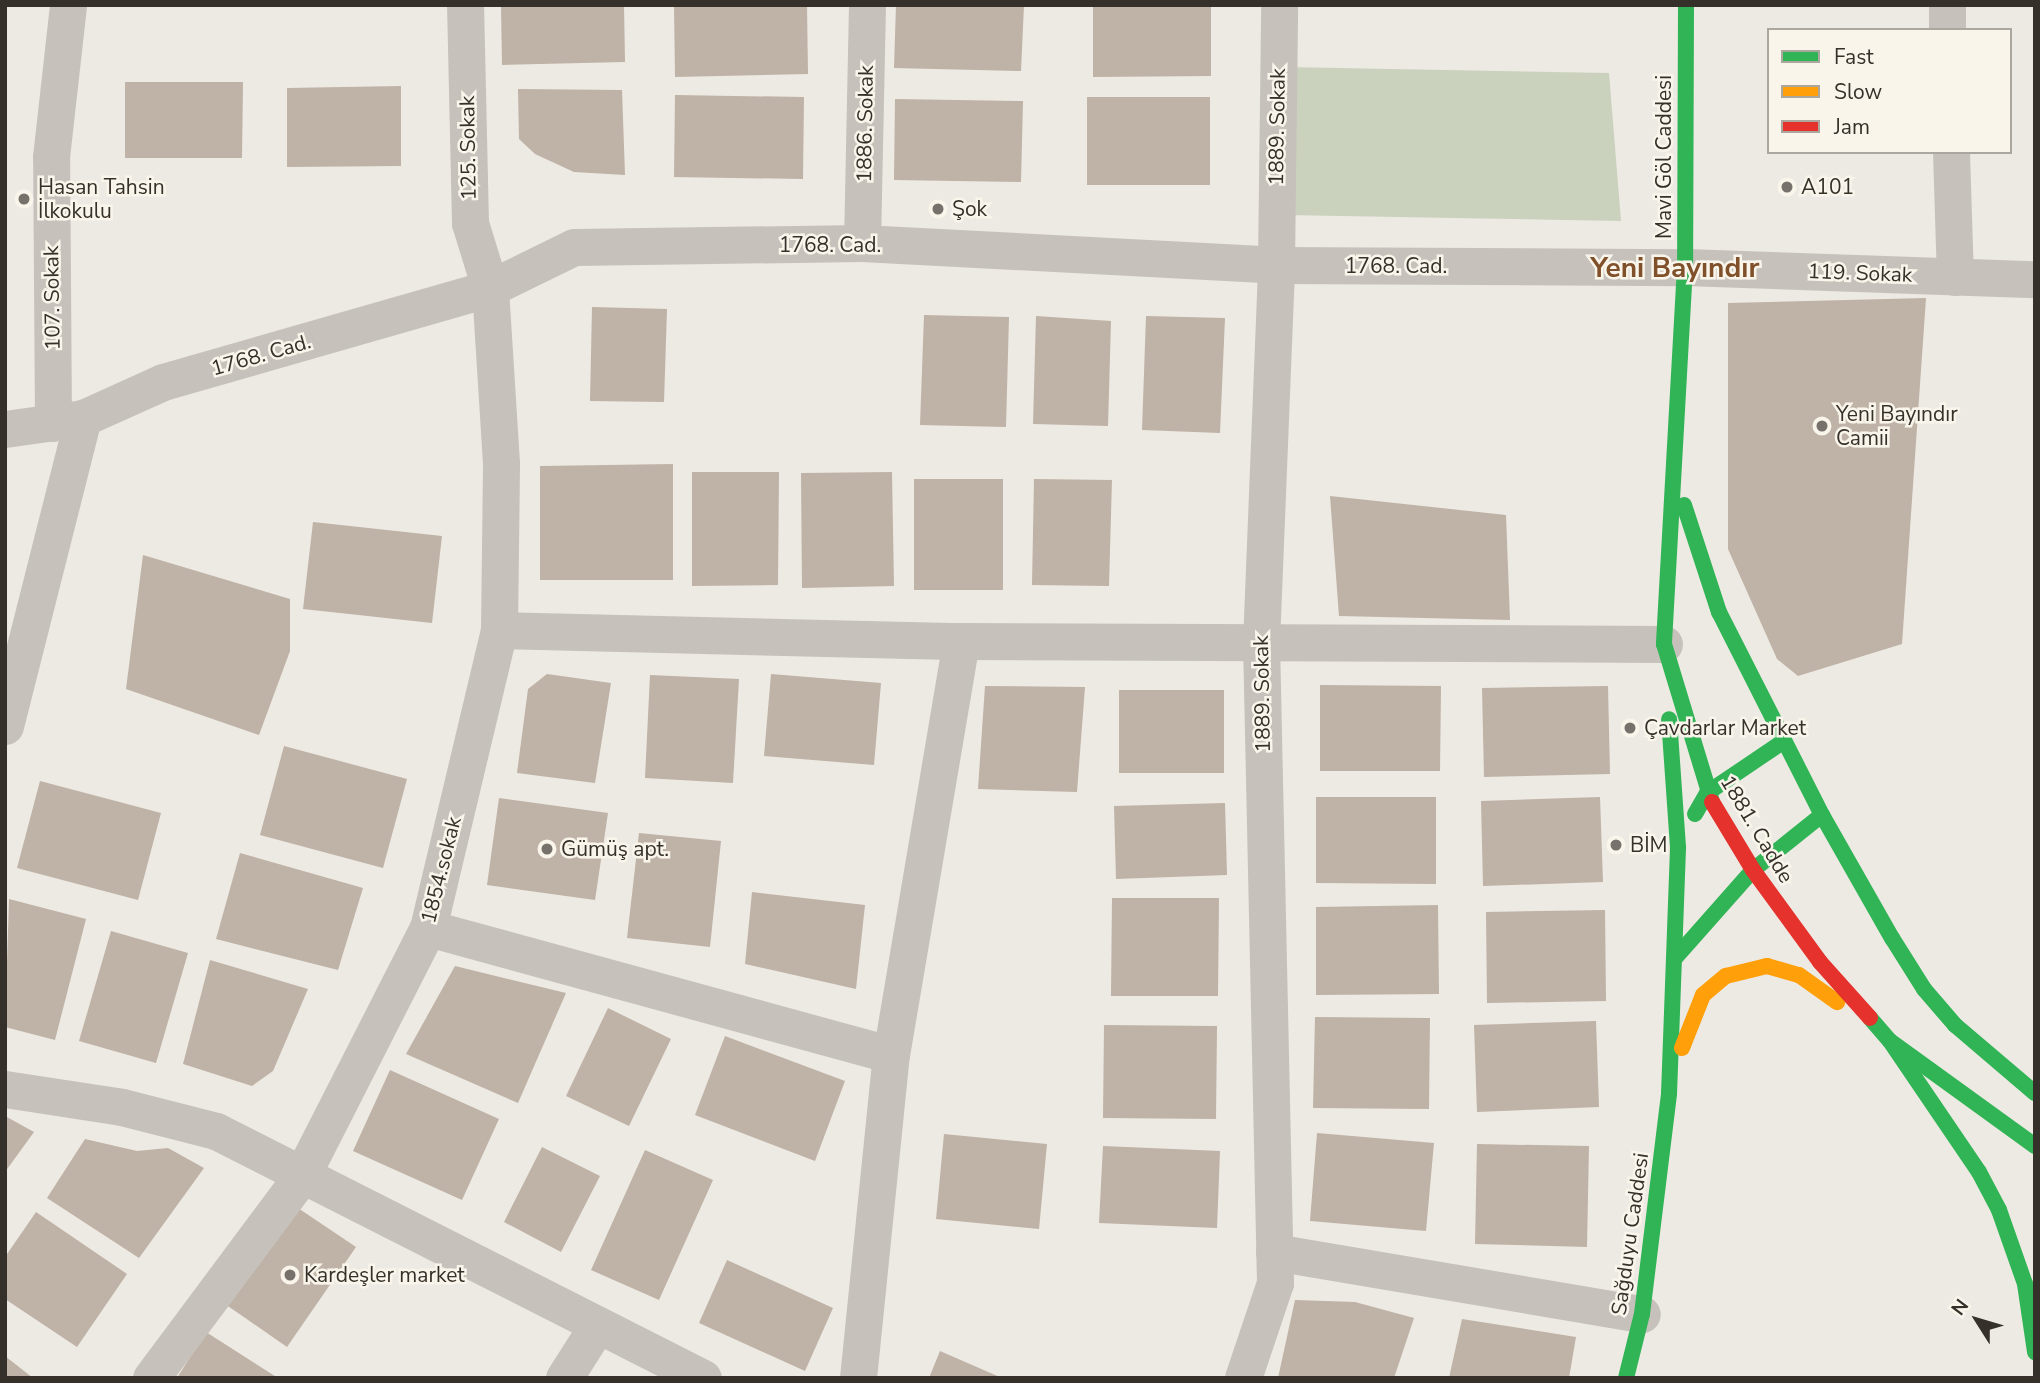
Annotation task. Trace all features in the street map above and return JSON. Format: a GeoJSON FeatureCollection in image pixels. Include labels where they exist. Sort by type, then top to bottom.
{"type":"FeatureCollection","features":[{"type":"Feature","properties":{"kind":"main road","name":"Mavi Göl Caddesi"},"geometry":{"type":"LineString","coordinates":[[1676,477],[1685,267],[1686,5]]}},
{"type":"Feature","properties":{"kind":"main road","name":"1881. Cadde"},"geometry":{"type":"LineString","coordinates":[[1676,477],[1664,644],[1707,793],[1753,870],[1820,962],[1890,1041]]}},
{"type":"Feature","properties":{"kind":"main road"},"geometry":{"type":"LineString","coordinates":[[1676,477],[1696,552],[1719,612],[1822,815],[1924,989],[1955,1025],[2035,1093]]}},
{"type":"Feature","properties":{"kind":"main road"},"geometry":{"type":"LineString","coordinates":[[1664,644],[1678,848],[1669,1094]]}},
{"type":"Feature","properties":{"kind":"main road"},"geometry":{"type":"LineString","coordinates":[[1678,848],[1707,793],[1784,741]]}},
{"type":"Feature","properties":{"kind":"main road"},"geometry":{"type":"LineString","coordinates":[[1676,957],[1753,870],[1822,815]]}},
{"type":"Feature","properties":{"kind":"main road","name":"1881. Cadde"},"geometry":{"type":"LineString","coordinates":[[1669,1094],[1686,1032],[1703,995],[1726,976],[1767,966],[1799,975],[2035,1146]]}},
{"type":"Feature","properties":{"kind":"main road"},"geometry":{"type":"LineString","coordinates":[[1890,1041],[1979,1172],[1998,1210],[2025,1284],[2035,1352]]}},
{"type":"Feature","properties":{"kind":"main road","name":"Sağduyu Caddesi"},"geometry":{"type":"LineString","coordinates":[[1626,1378],[1642,1314],[1669,1094]]}},
{"type":"Feature","properties":{"kind":"street","name":"107. Sokak"},"geometry":{"type":"LineString","coordinates":[[5,726],[68,420],[51,157],[68,5]]}},
{"type":"Feature","properties":{"kind":"street","name":"125. Sokak"},"geometry":{"type":"LineString","coordinates":[[465,5],[470,223],[491,288]]}},
{"type":"Feature","properties":{"kind":"street","name":"1886. Sokak"},"geometry":{"type":"LineString","coordinates":[[862,243],[867,5]]}},
{"type":"Feature","properties":{"kind":"street","name":"1889. Sokak"},"geometry":{"type":"LineString","coordinates":[[1243,1378],[1275,1283],[1261,643],[1276,265],[1279,5]]}},
{"type":"Feature","properties":{"kind":"street"},"geometry":{"type":"LineString","coordinates":[[1947,5],[1947,28]]}},
{"type":"Feature","properties":{"kind":"street"},"geometry":{"type":"LineString","coordinates":[[1951,154],[1955,277]]}},
{"type":"Feature","properties":{"kind":"street","name":"1768. Cad."},"geometry":{"type":"LineString","coordinates":[[5,429],[68,420],[163,382],[491,288],[574,247],[862,243],[1276,265],[1685,267]]}},
{"type":"Feature","properties":{"kind":"street","name":"119. Sokak"},"geometry":{"type":"LineString","coordinates":[[1685,267],[2035,279]]}},
{"type":"Feature","properties":{"kind":"street","name":"1854.sokak"},"geometry":{"type":"LineString","coordinates":[[151,1378],[301,1177],[428,928],[499,630],[501,463],[491,288]]}},
{"type":"Feature","properties":{"kind":"street"},"geometry":{"type":"LineString","coordinates":[[499,630],[961,641],[1664,644]]}},
{"type":"Feature","properties":{"kind":"street"},"geometry":{"type":"LineString","coordinates":[[858,1378],[891,1055],[961,641]]}},
{"type":"Feature","properties":{"kind":"street"},"geometry":{"type":"LineString","coordinates":[[428,928],[891,1055]]}},
{"type":"Feature","properties":{"kind":"street"},"geometry":{"type":"LineString","coordinates":[[5,1089],[122,1107],[216,1131],[259,1150],[301,1177],[702,1378]]}},
{"type":"Feature","properties":{"kind":"street"},"geometry":{"type":"LineString","coordinates":[[1274,1252],[1642,1314]]}},
{"type":"Feature","properties":{"kind":"street"},"geometry":{"type":"LineString","coordinates":[[565,1378],[597,1326]]}},
{"type":"Feature","properties":{"kind":"green space"},"geometry":{"type":"Polygon","coordinates":[[[1285,67],[1609,73],[1621,221],[1285,215],[1285,67]]]}},
{"type":"Feature","properties":{"kind":"building"},"geometry":{"type":"Polygon","coordinates":[[[501,5],[624,5],[625,62],[502,65],[501,5]]]}},
{"type":"Feature","properties":{"kind":"building"},"geometry":{"type":"Polygon","coordinates":[[[674,5],[807,5],[808,74],[675,77],[674,5]]]}},
{"type":"Feature","properties":{"kind":"building"},"geometry":{"type":"Polygon","coordinates":[[[896,5],[1024,5],[1021,71],[894,68],[896,5]]]}},
{"type":"Feature","properties":{"kind":"building"},"geometry":{"type":"Polygon","coordinates":[[[1093,5],[1211,5],[1211,76],[1093,77],[1093,5]]]}},
{"type":"Feature","properties":{"kind":"building"},"geometry":{"type":"Polygon","coordinates":[[[125,82],[243,82],[242,158],[125,158],[125,82]]]}},
{"type":"Feature","properties":{"kind":"building"},"geometry":{"type":"Polygon","coordinates":[[[401,86],[401,166],[287,167],[287,88],[401,86]]]}},
{"type":"Feature","properties":{"kind":"building"},"geometry":{"type":"Polygon","coordinates":[[[518,89],[622,90],[625,175],[574,172],[535,154],[519,139],[518,89]]]}},
{"type":"Feature","properties":{"kind":"building"},"geometry":{"type":"Polygon","coordinates":[[[675,95],[804,97],[803,179],[674,177],[675,95]]]}},
{"type":"Feature","properties":{"kind":"building"},"geometry":{"type":"Polygon","coordinates":[[[1087,97],[1210,97],[1210,185],[1087,185],[1087,97]]]}},
{"type":"Feature","properties":{"kind":"building"},"geometry":{"type":"Polygon","coordinates":[[[895,99],[1023,101],[1021,182],[894,180],[895,99]]]}},
{"type":"Feature","properties":{"kind":"building","name":"Yeni Bayındır Camii"},"geometry":{"type":"Polygon","coordinates":[[[1926,298],[1902,644],[1798,676],[1777,659],[1728,549],[1728,303],[1926,298]]]}},
{"type":"Feature","properties":{"kind":"building"},"geometry":{"type":"Polygon","coordinates":[[[592,307],[667,309],[664,402],[590,401],[592,307]]]}},
{"type":"Feature","properties":{"kind":"building"},"geometry":{"type":"Polygon","coordinates":[[[924,315],[1009,317],[1006,427],[920,425],[924,315]]]}},
{"type":"Feature","properties":{"kind":"building"},"geometry":{"type":"Polygon","coordinates":[[[1036,316],[1111,321],[1108,426],[1033,424],[1036,316]]]}},
{"type":"Feature","properties":{"kind":"building"},"geometry":{"type":"Polygon","coordinates":[[[1146,316],[1225,318],[1220,433],[1142,430],[1146,316]]]}},
{"type":"Feature","properties":{"kind":"building"},"geometry":{"type":"Polygon","coordinates":[[[673,464],[673,580],[540,580],[540,466],[673,464]]]}},
{"type":"Feature","properties":{"kind":"building"},"geometry":{"type":"Polygon","coordinates":[[[692,472],[779,472],[778,585],[692,586],[692,472]]]}},
{"type":"Feature","properties":{"kind":"building"},"geometry":{"type":"Polygon","coordinates":[[[892,472],[894,586],[802,588],[801,473],[892,472]]]}},
{"type":"Feature","properties":{"kind":"building"},"geometry":{"type":"Polygon","coordinates":[[[914,479],[1003,479],[1003,590],[914,590],[914,479]]]}},
{"type":"Feature","properties":{"kind":"building"},"geometry":{"type":"Polygon","coordinates":[[[1034,479],[1112,480],[1109,586],[1032,585],[1034,479]]]}},
{"type":"Feature","properties":{"kind":"building"},"geometry":{"type":"Polygon","coordinates":[[[1330,496],[1506,515],[1510,620],[1339,616],[1330,496]]]}},
{"type":"Feature","properties":{"kind":"building"},"geometry":{"type":"Polygon","coordinates":[[[313,522],[442,536],[432,623],[303,609],[313,522]]]}},
{"type":"Feature","properties":{"kind":"building"},"geometry":{"type":"Polygon","coordinates":[[[143,555],[290,599],[290,651],[259,735],[126,689],[143,555]]]}},
{"type":"Feature","properties":{"kind":"building"},"geometry":{"type":"Polygon","coordinates":[[[547,674],[611,683],[595,783],[517,773],[528,689],[547,674]]]}},
{"type":"Feature","properties":{"kind":"building"},"geometry":{"type":"Polygon","coordinates":[[[771,674],[881,683],[874,765],[764,756],[771,674]]]}},
{"type":"Feature","properties":{"kind":"building"},"geometry":{"type":"Polygon","coordinates":[[[650,675],[739,679],[733,783],[645,778],[650,675]]]}},
{"type":"Feature","properties":{"kind":"building"},"geometry":{"type":"Polygon","coordinates":[[[1320,685],[1441,686],[1440,771],[1320,771],[1320,685]]]}},
{"type":"Feature","properties":{"kind":"building"},"geometry":{"type":"Polygon","coordinates":[[[985,686],[1085,687],[1077,792],[978,789],[985,686]]]}},
{"type":"Feature","properties":{"kind":"building"},"geometry":{"type":"Polygon","coordinates":[[[1608,686],[1610,774],[1484,777],[1482,688],[1608,686]]]}},
{"type":"Feature","properties":{"kind":"building"},"geometry":{"type":"Polygon","coordinates":[[[1119,690],[1224,690],[1224,773],[1119,773],[1119,690]]]}},
{"type":"Feature","properties":{"kind":"building"},"geometry":{"type":"Polygon","coordinates":[[[284,746],[407,779],[383,868],[260,835],[284,746]]]}},
{"type":"Feature","properties":{"kind":"building"},"geometry":{"type":"Polygon","coordinates":[[[40,781],[161,813],[138,900],[17,868],[40,781]]]}},
{"type":"Feature","properties":{"kind":"building"},"geometry":{"type":"Polygon","coordinates":[[[1316,797],[1436,797],[1436,884],[1316,883],[1316,797]]]}},
{"type":"Feature","properties":{"kind":"building"},"geometry":{"type":"Polygon","coordinates":[[[1600,797],[1603,882],[1483,886],[1481,801],[1600,797]]]}},
{"type":"Feature","properties":{"kind":"building","name":"Gümüş apt."},"geometry":{"type":"Polygon","coordinates":[[[499,798],[608,813],[595,900],[487,885],[499,798]]]}},
{"type":"Feature","properties":{"kind":"building"},"geometry":{"type":"Polygon","coordinates":[[[1225,803],[1227,875],[1116,879],[1114,806],[1225,803]]]}},
{"type":"Feature","properties":{"kind":"building"},"geometry":{"type":"Polygon","coordinates":[[[639,833],[721,841],[710,947],[627,938],[639,833]]]}},
{"type":"Feature","properties":{"kind":"building"},"geometry":{"type":"Polygon","coordinates":[[[240,853],[363,888],[338,970],[216,939],[240,853]]]}},
{"type":"Feature","properties":{"kind":"building"},"geometry":{"type":"Polygon","coordinates":[[[752,892],[865,905],[856,989],[745,964],[752,892]]]}},
{"type":"Feature","properties":{"kind":"building"},"geometry":{"type":"Polygon","coordinates":[[[1112,898],[1219,898],[1218,996],[1111,996],[1112,898]]]}},
{"type":"Feature","properties":{"kind":"building"},"geometry":{"type":"Polygon","coordinates":[[[9,899],[86,919],[55,1040],[5,1027],[9,899]]]}},
{"type":"Feature","properties":{"kind":"building"},"geometry":{"type":"Polygon","coordinates":[[[1438,905],[1439,994],[1316,995],[1316,907],[1438,905]]]}},
{"type":"Feature","properties":{"kind":"building"},"geometry":{"type":"Polygon","coordinates":[[[1605,910],[1606,1001],[1487,1003],[1486,912],[1605,910]]]}},
{"type":"Feature","properties":{"kind":"building"},"geometry":{"type":"Polygon","coordinates":[[[111,931],[188,953],[156,1063],[79,1041],[111,931]]]}},
{"type":"Feature","properties":{"kind":"building"},"geometry":{"type":"Polygon","coordinates":[[[210,960],[308,989],[273,1071],[252,1086],[183,1064],[210,960]]]}},
{"type":"Feature","properties":{"kind":"building"},"geometry":{"type":"Polygon","coordinates":[[[455,966],[566,993],[518,1103],[406,1054],[455,966]]]}},
{"type":"Feature","properties":{"kind":"building"},"geometry":{"type":"Polygon","coordinates":[[[608,1008],[671,1039],[629,1126],[566,1096],[608,1008]]]}},
{"type":"Feature","properties":{"kind":"building"},"geometry":{"type":"Polygon","coordinates":[[[1315,1017],[1430,1018],[1429,1109],[1313,1108],[1315,1017]]]}},
{"type":"Feature","properties":{"kind":"building"},"geometry":{"type":"Polygon","coordinates":[[[1596,1021],[1599,1107],[1477,1112],[1474,1025],[1596,1021]]]}},
{"type":"Feature","properties":{"kind":"building"},"geometry":{"type":"Polygon","coordinates":[[[1104,1025],[1217,1026],[1216,1119],[1103,1118],[1104,1025]]]}},
{"type":"Feature","properties":{"kind":"building"},"geometry":{"type":"Polygon","coordinates":[[[725,1036],[845,1081],[815,1161],[695,1115],[725,1036]]]}},
{"type":"Feature","properties":{"kind":"building"},"geometry":{"type":"Polygon","coordinates":[[[390,1070],[499,1119],[462,1200],[353,1151],[390,1070]]]}},
{"type":"Feature","properties":{"kind":"building"},"geometry":{"type":"Polygon","coordinates":[[[5,1116],[34,1132],[5,1172],[5,1116]]]}},
{"type":"Feature","properties":{"kind":"building"},"geometry":{"type":"Polygon","coordinates":[[[1317,1133],[1434,1143],[1426,1231],[1310,1221],[1317,1133]]]}},
{"type":"Feature","properties":{"kind":"building"},"geometry":{"type":"Polygon","coordinates":[[[944,1134],[1047,1144],[1039,1229],[936,1219],[944,1134]]]}},
{"type":"Feature","properties":{"kind":"building"},"geometry":{"type":"Polygon","coordinates":[[[85,1139],[137,1151],[168,1148],[204,1168],[139,1258],[47,1198],[85,1139]]]}},
{"type":"Feature","properties":{"kind":"building"},"geometry":{"type":"Polygon","coordinates":[[[1477,1144],[1589,1146],[1587,1247],[1475,1244],[1477,1144]]]}},
{"type":"Feature","properties":{"kind":"building"},"geometry":{"type":"Polygon","coordinates":[[[1103,1146],[1220,1151],[1217,1228],[1099,1223],[1103,1146]]]}},
{"type":"Feature","properties":{"kind":"building"},"geometry":{"type":"Polygon","coordinates":[[[542,1147],[600,1176],[561,1252],[504,1222],[542,1147]]]}},
{"type":"Feature","properties":{"kind":"building"},"geometry":{"type":"Polygon","coordinates":[[[645,1150],[713,1180],[659,1300],[591,1270],[645,1150]]]}},
{"type":"Feature","properties":{"kind":"building","name":"Kardeşler market"},"geometry":{"type":"Polygon","coordinates":[[[292,1204],[356,1247],[287,1347],[225,1304],[292,1204]]]}},
{"type":"Feature","properties":{"kind":"building"},"geometry":{"type":"Polygon","coordinates":[[[36,1212],[127,1274],[77,1347],[5,1299],[5,1257],[36,1212]]]}},
{"type":"Feature","properties":{"kind":"building"},"geometry":{"type":"Polygon","coordinates":[[[727,1260],[833,1308],[805,1371],[699,1323],[727,1260]]]}},
{"type":"Feature","properties":{"kind":"building"},"geometry":{"type":"Polygon","coordinates":[[[1295,1300],[1355,1302],[1414,1318],[1394,1378],[1278,1378],[1295,1300]]]}},
{"type":"Feature","properties":{"kind":"building"},"geometry":{"type":"Polygon","coordinates":[[[1462,1319],[1576,1337],[1569,1378],[1449,1378],[1462,1319]]]}},
{"type":"Feature","properties":{"kind":"building"},"geometry":{"type":"Polygon","coordinates":[[[206,1332],[278,1378],[177,1378],[206,1332]]]}},
{"type":"Feature","properties":{"kind":"building"},"geometry":{"type":"Polygon","coordinates":[[[940,1351],[1002,1378],[929,1378],[940,1351]]]}},
{"type":"Feature","properties":{"kind":"building"},"geometry":{"type":"Polygon","coordinates":[[[5,1356],[33,1378],[5,1378],[5,1356]]]}},
{"type":"Feature","properties":{"kind":"traffic: fast"},"geometry":{"type":"LineString","coordinates":[[1686,5],[1685,267],[1664,644],[1712,802]]}},
{"type":"Feature","properties":{"kind":"traffic: fast"},"geometry":{"type":"LineString","coordinates":[[1684,505],[1719,612],[1822,815],[1892,938],[1924,989],[1955,1025],[2035,1093]]}},
{"type":"Feature","properties":{"kind":"traffic: fast"},"geometry":{"type":"LineString","coordinates":[[1626,1378],[1642,1314],[1669,1094],[1678,847],[1669,719]]}},
{"type":"Feature","properties":{"kind":"traffic: fast"},"geometry":{"type":"LineString","coordinates":[[1695,814],[1707,793],[1784,741]]}},
{"type":"Feature","properties":{"kind":"traffic: fast"},"geometry":{"type":"LineString","coordinates":[[1676,957],[1753,870],[1822,815]]}},
{"type":"Feature","properties":{"kind":"traffic: fast"},"geometry":{"type":"LineString","coordinates":[[1870,1018],[1890,1041],[2035,1146]]}},
{"type":"Feature","properties":{"kind":"traffic: fast"},"geometry":{"type":"LineString","coordinates":[[1890,1041],[1979,1172],[1999,1210],[2025,1284],[2035,1352]]}},
{"type":"Feature","properties":{"kind":"traffic: slow"},"geometry":{"type":"LineString","coordinates":[[1682,1048],[1703,995],[1726,976],[1767,966],[1799,975],[1837,1002]]}},
{"type":"Feature","properties":{"kind":"traffic: jam"},"geometry":{"type":"LineString","coordinates":[[1712,802],[1753,870],[1820,962],[1870,1018]]}},
{"type":"Feature","properties":{"kind":"place","name":"A101"},"geometry":{"type":"Point","coordinates":[1787,187]}},
{"type":"Feature","properties":{"kind":"place","name":"Hasan Tahsin İlkokulu"},"geometry":{"type":"Point","coordinates":[24,199]}},
{"type":"Feature","properties":{"kind":"place","name":"Şok"},"geometry":{"type":"Point","coordinates":[938,209]}},
{"type":"Feature","properties":{"kind":"place","name":"Yeni Bayındır Camii"},"geometry":{"type":"Point","coordinates":[1822,426]}},
{"type":"Feature","properties":{"kind":"place","name":"Çavdarlar Market"},"geometry":{"type":"Point","coordinates":[1630,728]}},
{"type":"Feature","properties":{"kind":"place","name":"BİM"},"geometry":{"type":"Point","coordinates":[1616,845]}},
{"type":"Feature","properties":{"kind":"place","name":"Gümüş apt."},"geometry":{"type":"Point","coordinates":[547,849]}},
{"type":"Feature","properties":{"kind":"place","name":"Kardeşler market"},"geometry":{"type":"Point","coordinates":[290,1275]}},
{"type":"Feature","properties":{"kind":"district","name":"Yeni Bayındır"},"geometry":{"type":"Point","coordinates":[1675,268]}}]}
